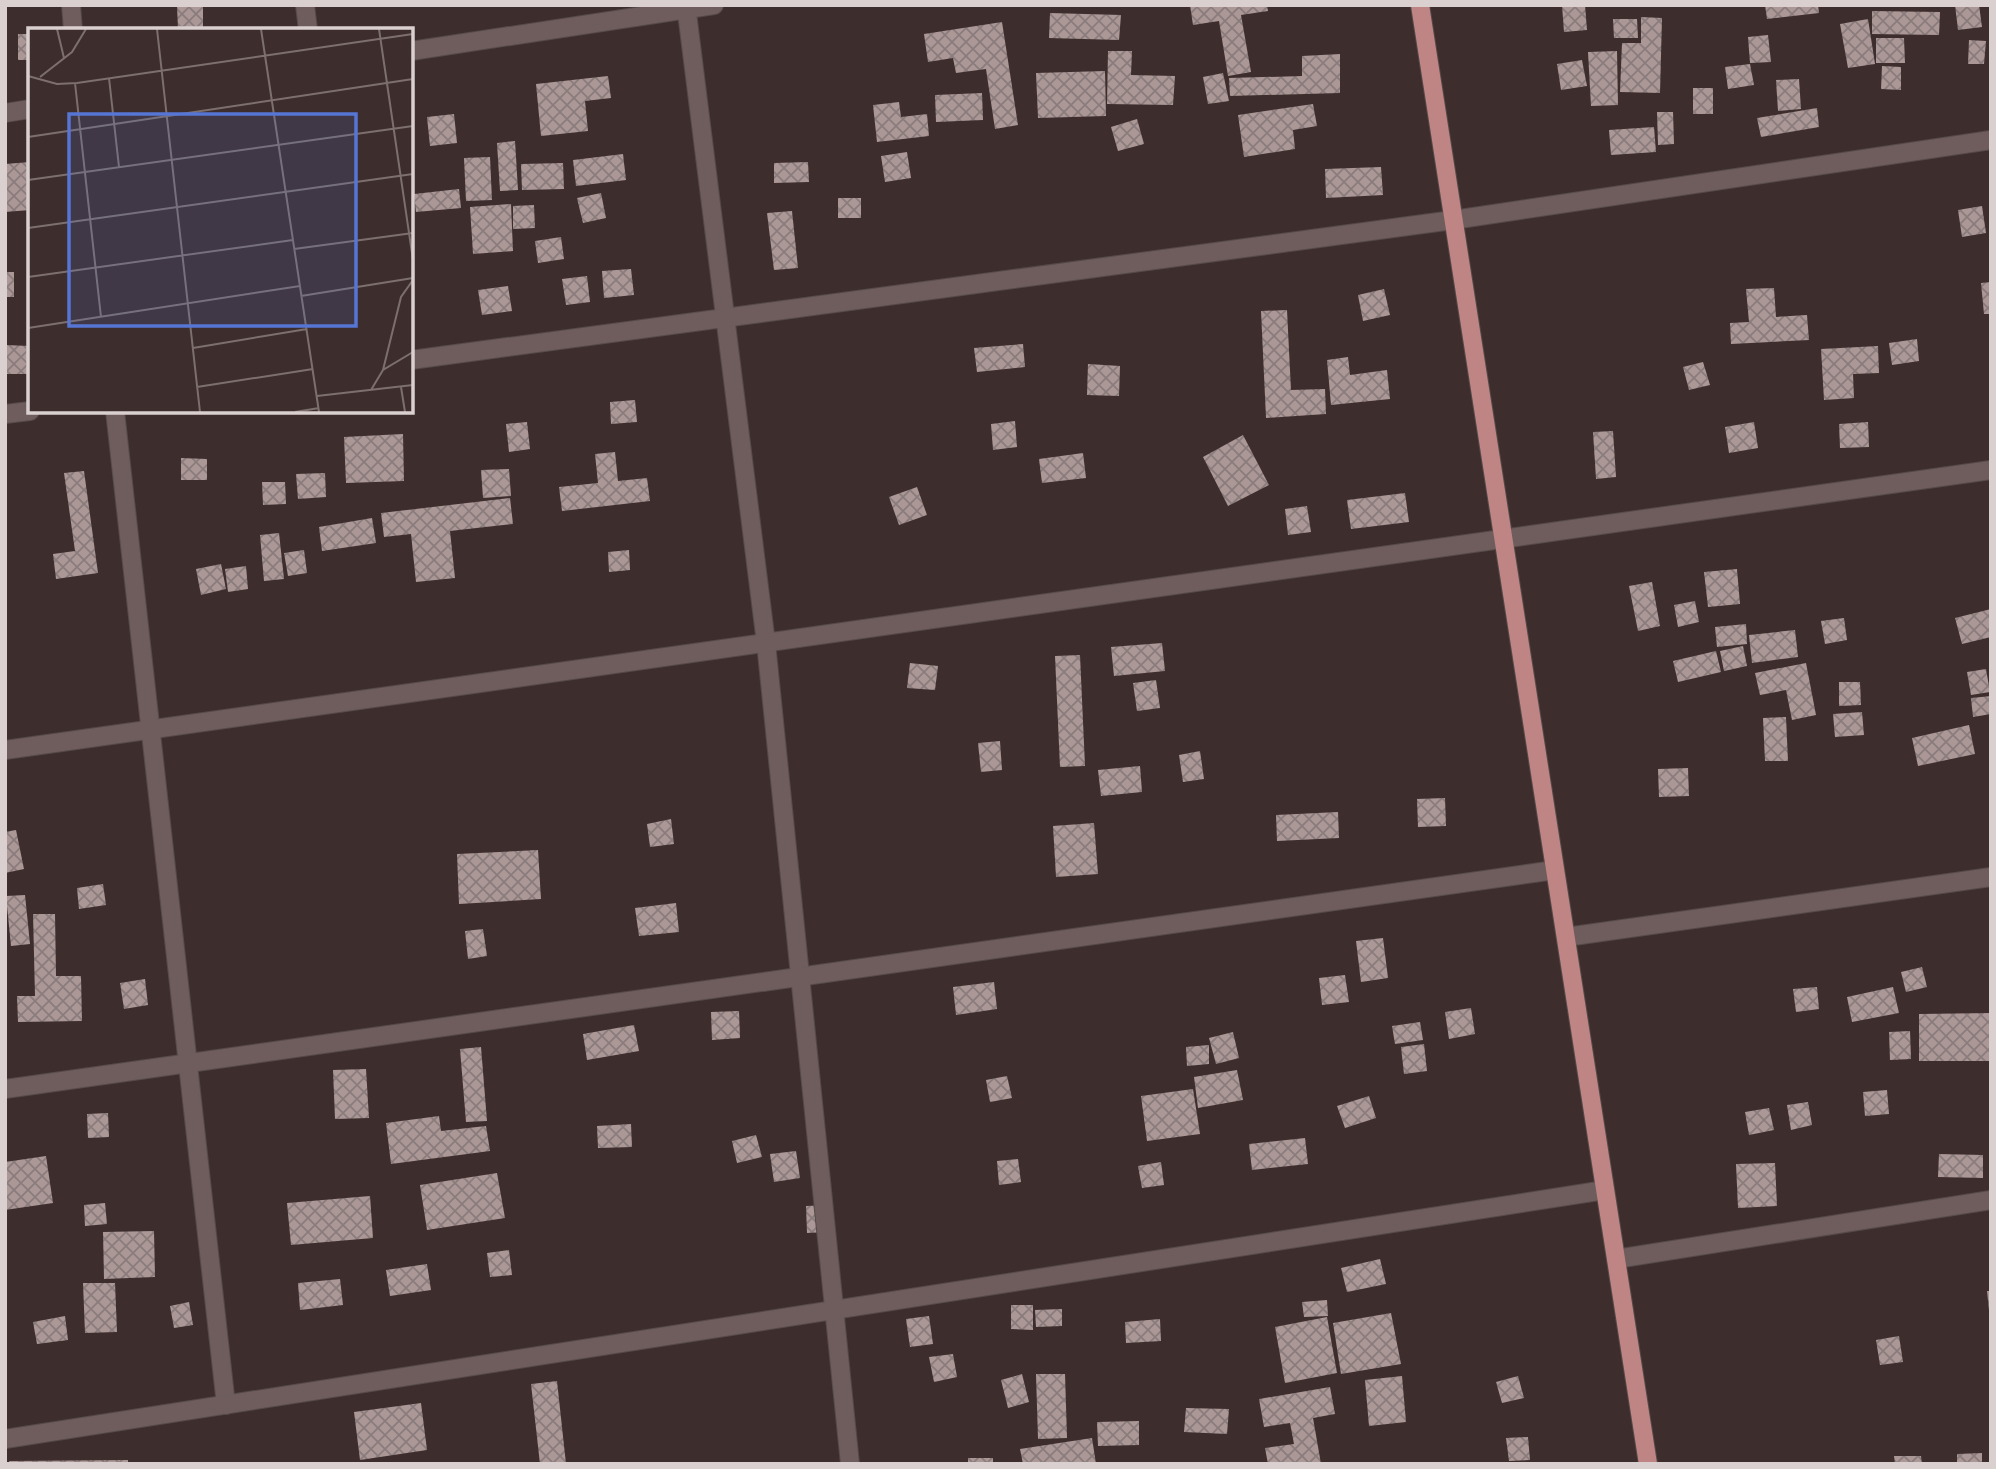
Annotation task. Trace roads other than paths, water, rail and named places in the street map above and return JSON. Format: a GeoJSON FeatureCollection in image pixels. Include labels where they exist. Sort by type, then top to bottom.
{"type":"FeatureCollection","features":[{"type":"Feature","properties":{"kind":"main road"},"geometry":{"type":"LineString","coordinates":[[1420,5],[1648,1464]]}},
{"type":"Feature","properties":{"kind":"street"},"geometry":{"type":"LineString","coordinates":[[71,5],[73,28]]}},
{"type":"Feature","properties":{"kind":"street"},"geometry":{"type":"LineString","coordinates":[[305,5],[308,28]]}},
{"type":"Feature","properties":{"kind":"street"},"geometry":{"type":"LineString","coordinates":[[413,51],[686,7],[714,5]]}},
{"type":"Feature","properties":{"kind":"street"},"geometry":{"type":"LineString","coordinates":[[686,7],[766,643],[850,1464]]}},
{"type":"Feature","properties":{"kind":"street"},"geometry":{"type":"LineString","coordinates":[[5,113],[28,109]]}},
{"type":"Feature","properties":{"kind":"street"},"geometry":{"type":"LineString","coordinates":[[413,360],[1454,220],[1991,140]]}},
{"type":"Feature","properties":{"kind":"street"},"geometry":{"type":"LineString","coordinates":[[5,414],[28,411]]}},
{"type":"Feature","properties":{"kind":"street"},"geometry":{"type":"LineString","coordinates":[[115,413],[226,1405]]}},
{"type":"Feature","properties":{"kind":"street"},"geometry":{"type":"LineString","coordinates":[[5,750],[1991,470]]}},
{"type":"Feature","properties":{"kind":"street"},"geometry":{"type":"LineString","coordinates":[[5,1089],[1555,870]]}},
{"type":"Feature","properties":{"kind":"street"},"geometry":{"type":"LineString","coordinates":[[1566,937],[1991,877]]}},
{"type":"Feature","properties":{"kind":"street"},"geometry":{"type":"LineString","coordinates":[[5,1439],[1605,1190]]}},
{"type":"Feature","properties":{"kind":"street"},"geometry":{"type":"LineString","coordinates":[[1616,1259],[1991,1200]]}}]}
